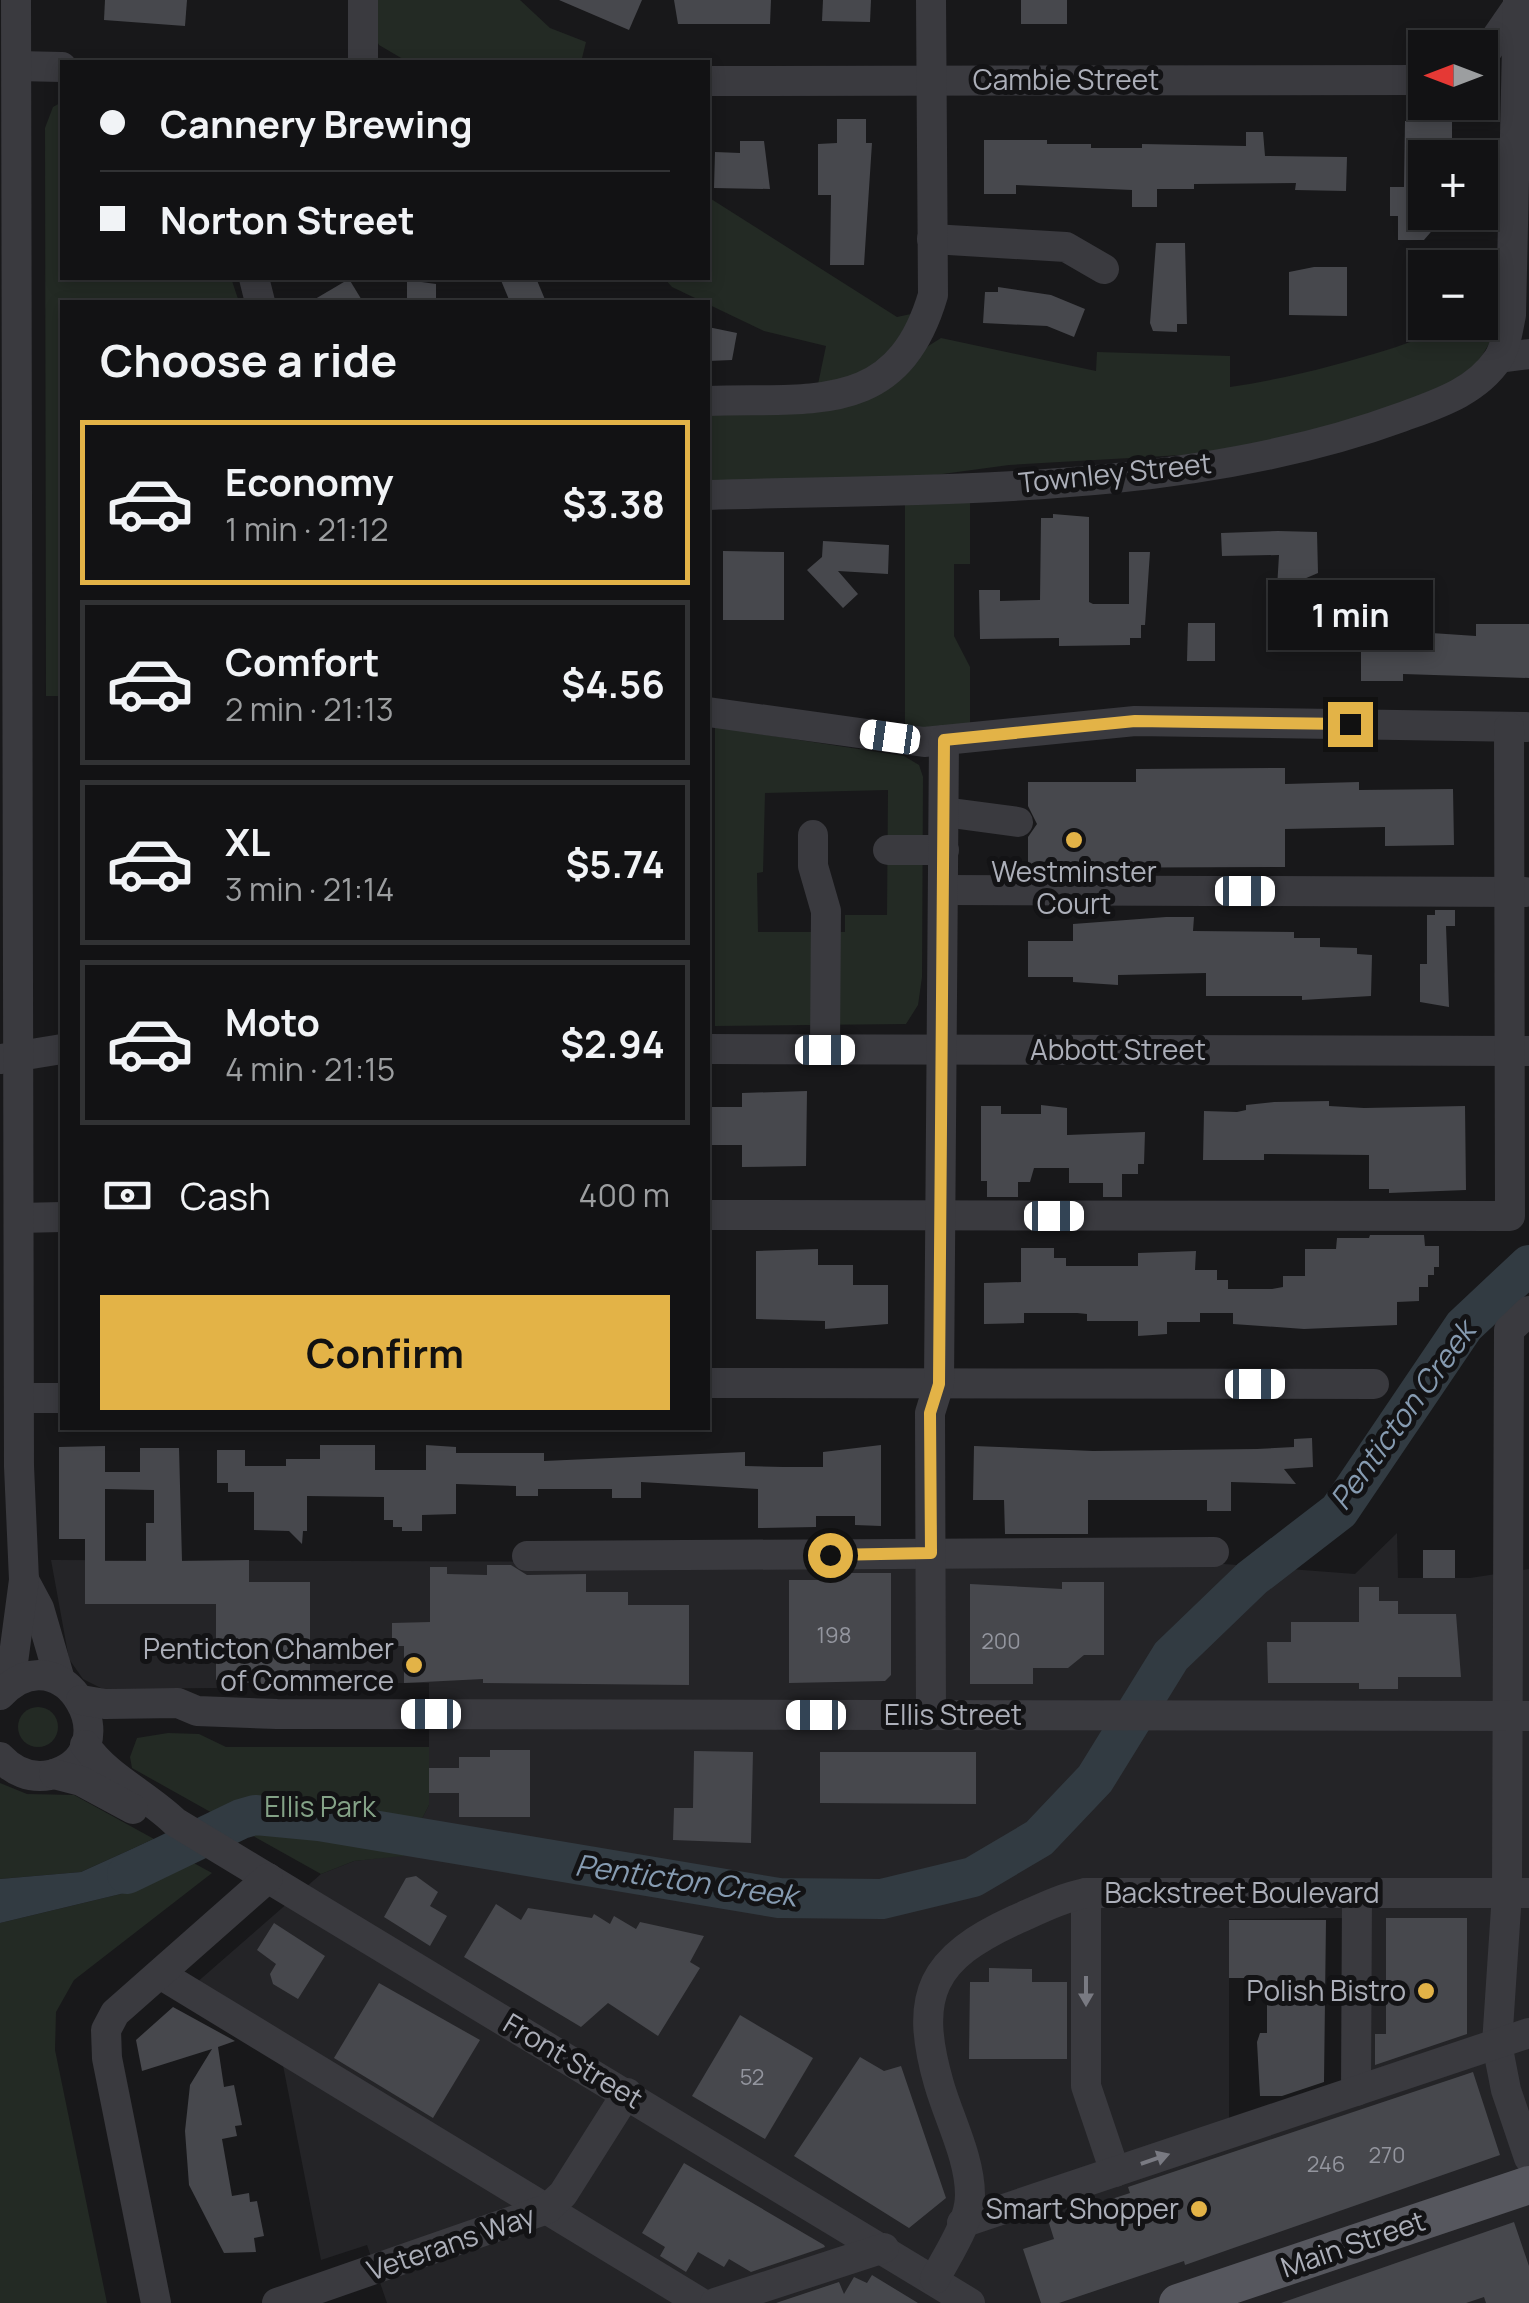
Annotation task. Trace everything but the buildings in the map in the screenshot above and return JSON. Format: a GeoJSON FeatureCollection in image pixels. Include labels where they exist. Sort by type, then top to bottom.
{"type":"FeatureCollection","features":[{"type":"Feature","properties":{"kind":"main road","name":"Main Street"},"geometry":{"type":"LineString","coordinates":[[1178,2303],[1529,2185]]}},
{"type":"Feature","properties":{"kind":"street"},"geometry":{"type":"LineString","coordinates":[[5,1690],[24,1580],[18,1218],[9,1058],[9,395],[16,0]]}},
{"type":"Feature","properties":{"kind":"street"},"geometry":{"type":"LineString","coordinates":[[362,60],[363,0]]}},
{"type":"Feature","properties":{"kind":"street"},"geometry":{"type":"LineString","coordinates":[[710,401],[836,396],[869,386],[901,360],[922,331],[932,295],[932,0]]}},
{"type":"Feature","properties":{"kind":"street"},"geometry":{"type":"LineString","coordinates":[[1498,34],[1518,3]]}},
{"type":"Feature","properties":{"kind":"street"},"geometry":{"type":"LineString","coordinates":[[1514,356],[1511,315],[1518,3]]}},
{"type":"Feature","properties":{"kind":"street"},"geometry":{"type":"LineString","coordinates":[[17,66],[60,67]]}},
{"type":"Feature","properties":{"kind":"street","name":"Cambie Street"},"geometry":{"type":"LineString","coordinates":[[710,80],[1408,80]]}},
{"type":"Feature","properties":{"kind":"street"},"geometry":{"type":"LineString","coordinates":[[932,240],[1066,246],[1104,269]]}},
{"type":"Feature","properties":{"kind":"street","name":"Townley Street"},"geometry":{"type":"LineString","coordinates":[[710,496],[965,488],[1174,470],[1262,455],[1376,426],[1452,398],[1514,356]]}},
{"type":"Feature","properties":{"kind":"street"},"geometry":{"type":"LineString","coordinates":[[710,712],[924,742],[1135,721],[1519,727],[1519,1051],[1510,1216],[710,1215]]}},
{"type":"Feature","properties":{"kind":"street"},"geometry":{"type":"LineString","coordinates":[[931,1715],[930,1413],[939,1384],[944,740]]}},
{"type":"Feature","properties":{"kind":"street"},"geometry":{"type":"LineString","coordinates":[[944,812],[1018,822]]}},
{"type":"Feature","properties":{"kind":"street"},"geometry":{"type":"LineString","coordinates":[[812,835],[813,866],[826,911],[825,1050]]}},
{"type":"Feature","properties":{"kind":"street"},"geometry":{"type":"LineString","coordinates":[[888,850],[944,850]]}},
{"type":"Feature","properties":{"kind":"street"},"geometry":{"type":"LineString","coordinates":[[944,890],[1519,892]]}},
{"type":"Feature","properties":{"kind":"street"},"geometry":{"type":"LineString","coordinates":[[9,1058],[60,1049]]}},
{"type":"Feature","properties":{"kind":"street","name":"Abbott Street"},"geometry":{"type":"LineString","coordinates":[[710,1049],[1519,1051]]}},
{"type":"Feature","properties":{"kind":"street"},"geometry":{"type":"LineString","coordinates":[[18,1218],[60,1217]]}},
{"type":"Feature","properties":{"kind":"street"},"geometry":{"type":"LineString","coordinates":[[1529,1312],[1509,1330],[1519,1378],[1518,1893],[1497,2044],[1506,2090],[1529,2158]]}},
{"type":"Feature","properties":{"kind":"street"},"geometry":{"type":"LineString","coordinates":[[710,1383],[1374,1384]]}},
{"type":"Feature","properties":{"kind":"street"},"geometry":{"type":"LineString","coordinates":[[19,1398],[60,1398]]}},
{"type":"Feature","properties":{"kind":"street"},"geometry":{"type":"LineString","coordinates":[[527,1556],[1214,1552]]}},
{"type":"Feature","properties":{"kind":"street"},"geometry":{"type":"LineString","coordinates":[[24,1580],[71,1690],[86,1740],[67,1767],[54,1774]]}},
{"type":"Feature","properties":{"kind":"street","name":"Ellis Street"},"geometry":{"type":"LineString","coordinates":[[5,1690],[34,1676],[105,1704],[178,1703],[197,1710],[1519,1716]]}},
{"type":"Feature","properties":{"kind":"street","name":"Ellis Street"},"geometry":{"type":"LineString","coordinates":[[86,1740],[120,1724],[178,1719],[197,1710]]}},
{"type":"Feature","properties":{"kind":"street","name":"Front Street"},"geometry":{"type":"LineString","coordinates":[[86,1740],[98,1763],[150,1797],[175,1822],[968,2302]]}},
{"type":"Feature","properties":{"kind":"street","name":"Front Street"},"geometry":{"type":"LineString","coordinates":[[0,1757],[22,1773],[54,1774],[82,1782],[142,1814],[175,1822]]}},
{"type":"Feature","properties":{"kind":"street"},"geometry":{"type":"LineString","coordinates":[[156,2303],[105,2040],[114,2014],[268,1878]]}},
{"type":"Feature","properties":{"kind":"street"},"geometry":{"type":"LineString","coordinates":[[1086,1893],[1086,2086],[1115,2172]]}},
{"type":"Feature","properties":{"kind":"street","name":"Backstreet Boulevard"},"geometry":{"type":"LineString","coordinates":[[935,2279],[970,2198],[968,2176],[940,2089],[928,2032],[936,1984],[956,1951],[1047,1906],[1086,1893],[1518,1893]]}},
{"type":"Feature","properties":{"kind":"street"},"geometry":{"type":"LineString","coordinates":[[1356,1894],[1356,2091]]}},
{"type":"Feature","properties":{"kind":"street"},"geometry":{"type":"LineString","coordinates":[[160,1974],[701,2303]]}},
{"type":"Feature","properties":{"kind":"street"},"geometry":{"type":"LineString","coordinates":[[962,2223],[1529,2033]]}},
{"type":"Feature","properties":{"kind":"street","name":"Veterans Way"},"geometry":{"type":"LineString","coordinates":[[277,2303],[547,2209],[563,2194],[627,2093]]}},
{"type":"Feature","properties":{"kind":"street"},"geometry":{"type":"LineString","coordinates":[[715,2303],[884,2248]]}},
{"type":"Feature","properties":{"kind":"shaded area"},"geometry":{"type":"Polygon","coordinates":[[[1397,1533],[1398,1578],[1470,1578],[1529,1569],[1529,2303],[387,2303],[367,2245],[321,2260],[282,2060],[179,1998],[321,1874],[354,1861],[403,1855],[429,1805],[429,1683],[233,1683],[216,1688],[103,1689],[83,1679],[69,1659],[51,1560],[1224,1564],[1355,1574],[1397,1533]],[[1347,1918],[1229,1919],[1229,2121],[1348,2084],[1347,1918]]]}},
{"type":"Feature","properties":{"kind":"shaded area"},"geometry":{"type":"Polygon","coordinates":[[[154,1839],[190,1861],[133,1891],[0,1923],[0,1879],[81,1872],[154,1839]]]}},
{"type":"Feature","properties":{"kind":"green space"},"geometry":{"type":"Polygon","coordinates":[[[371,0],[520,0],[550,28],[586,42],[582,60],[405,60],[379,45],[372,32],[371,0]]]}},
{"type":"Feature","properties":{"kind":"green space"},"geometry":{"type":"Polygon","coordinates":[[[60,103],[60,280],[232,280],[238,300],[60,300],[60,696],[46,696],[45,128],[53,107],[60,103]]]}},
{"type":"Feature","properties":{"kind":"green space"},"geometry":{"type":"Polygon","coordinates":[[[710,198],[897,317],[911,314],[918,305],[881,367],[817,389],[826,346],[764,331],[710,305],[710,300],[699,300],[666,280],[710,280],[710,198]]]}},
{"type":"Feature","properties":{"kind":"green space"},"geometry":{"type":"Polygon","coordinates":[[[941,338],[1096,371],[1097,352],[1230,356],[1230,387],[1291,376],[1415,340],[1491,340],[1477,364],[1445,386],[1337,427],[1217,453],[1009,465],[913,478],[710,481],[710,409],[838,403],[941,338]]]}},
{"type":"Feature","properties":{"kind":"green space"},"geometry":{"type":"Polygon","coordinates":[[[970,500],[970,564],[954,564],[954,636],[970,667],[970,728],[905,729],[905,501],[970,500]]]}},
{"type":"Feature","properties":{"kind":"green space"},"geometry":{"type":"Polygon","coordinates":[[[715,727],[904,756],[919,765],[923,777],[922,977],[918,1005],[906,1024],[715,1026],[715,727]],[[888,790],[765,793],[763,872],[757,873],[758,932],[845,932],[845,915],[887,915],[888,790]]]}},
{"type":"Feature","properties":{"kind":"green space"},"geometry":{"type":"Polygon","coordinates":[[[38,1707],[52,1713],[58,1727],[52,1741],[38,1747],[24,1741],[18,1727],[24,1713],[38,1707]]]}},
{"type":"Feature","properties":{"kind":"green space","name":"Ellis Park"},"geometry":{"type":"Polygon","coordinates":[[[199,1734],[226,1747],[429,1747],[429,1805],[403,1856],[354,1861],[321,1874],[132,1768],[130,1757],[137,1738],[199,1734]]]}},
{"type":"Feature","properties":{"kind":"green space"},"geometry":{"type":"Polygon","coordinates":[[[0,1783],[27,1794],[74,1795],[154,1839],[81,1872],[0,1879],[0,1783]]]}},
{"type":"Feature","properties":{"kind":"green space"},"geometry":{"type":"Polygon","coordinates":[[[190,1861],[212,1873],[74,1980],[56,2012],[55,2050],[107,2303],[0,2303],[0,1923],[133,1891],[190,1861]]]}},
{"type":"Feature","properties":{"kind":"waterway","name":"Penticton Creek"},"geometry":{"type":"LineString","coordinates":[[127,1874],[255,1815],[319,1821],[779,1898],[882,1899],[973,1877],[1039,1838],[1095,1779],[1171,1656],[1252,1578],[1339,1511],[1464,1326],[1529,1265]]}},
{"type":"Feature","properties":{"kind":"place","name":"Westminster Court"},"geometry":{"type":"Point","coordinates":[1074,840]}},
{"type":"Feature","properties":{"kind":"place","name":"Penticton Chamber of Commerce"},"geometry":{"type":"Point","coordinates":[414,1665]}},
{"type":"Feature","properties":{"kind":"place","name":"Polish Bistro"},"geometry":{"type":"Point","coordinates":[1426,1991]}},
{"type":"Feature","properties":{"kind":"place","name":"Smart Shopper"},"geometry":{"type":"Point","coordinates":[1199,2209]}},
{"type":"Feature","properties":{"kind":"route"},"geometry":{"type":"LineString","coordinates":[[830,1555],[931,1553],[930,1413],[939,1384],[944,740],[1135,721],[1350,724]]}}]}
